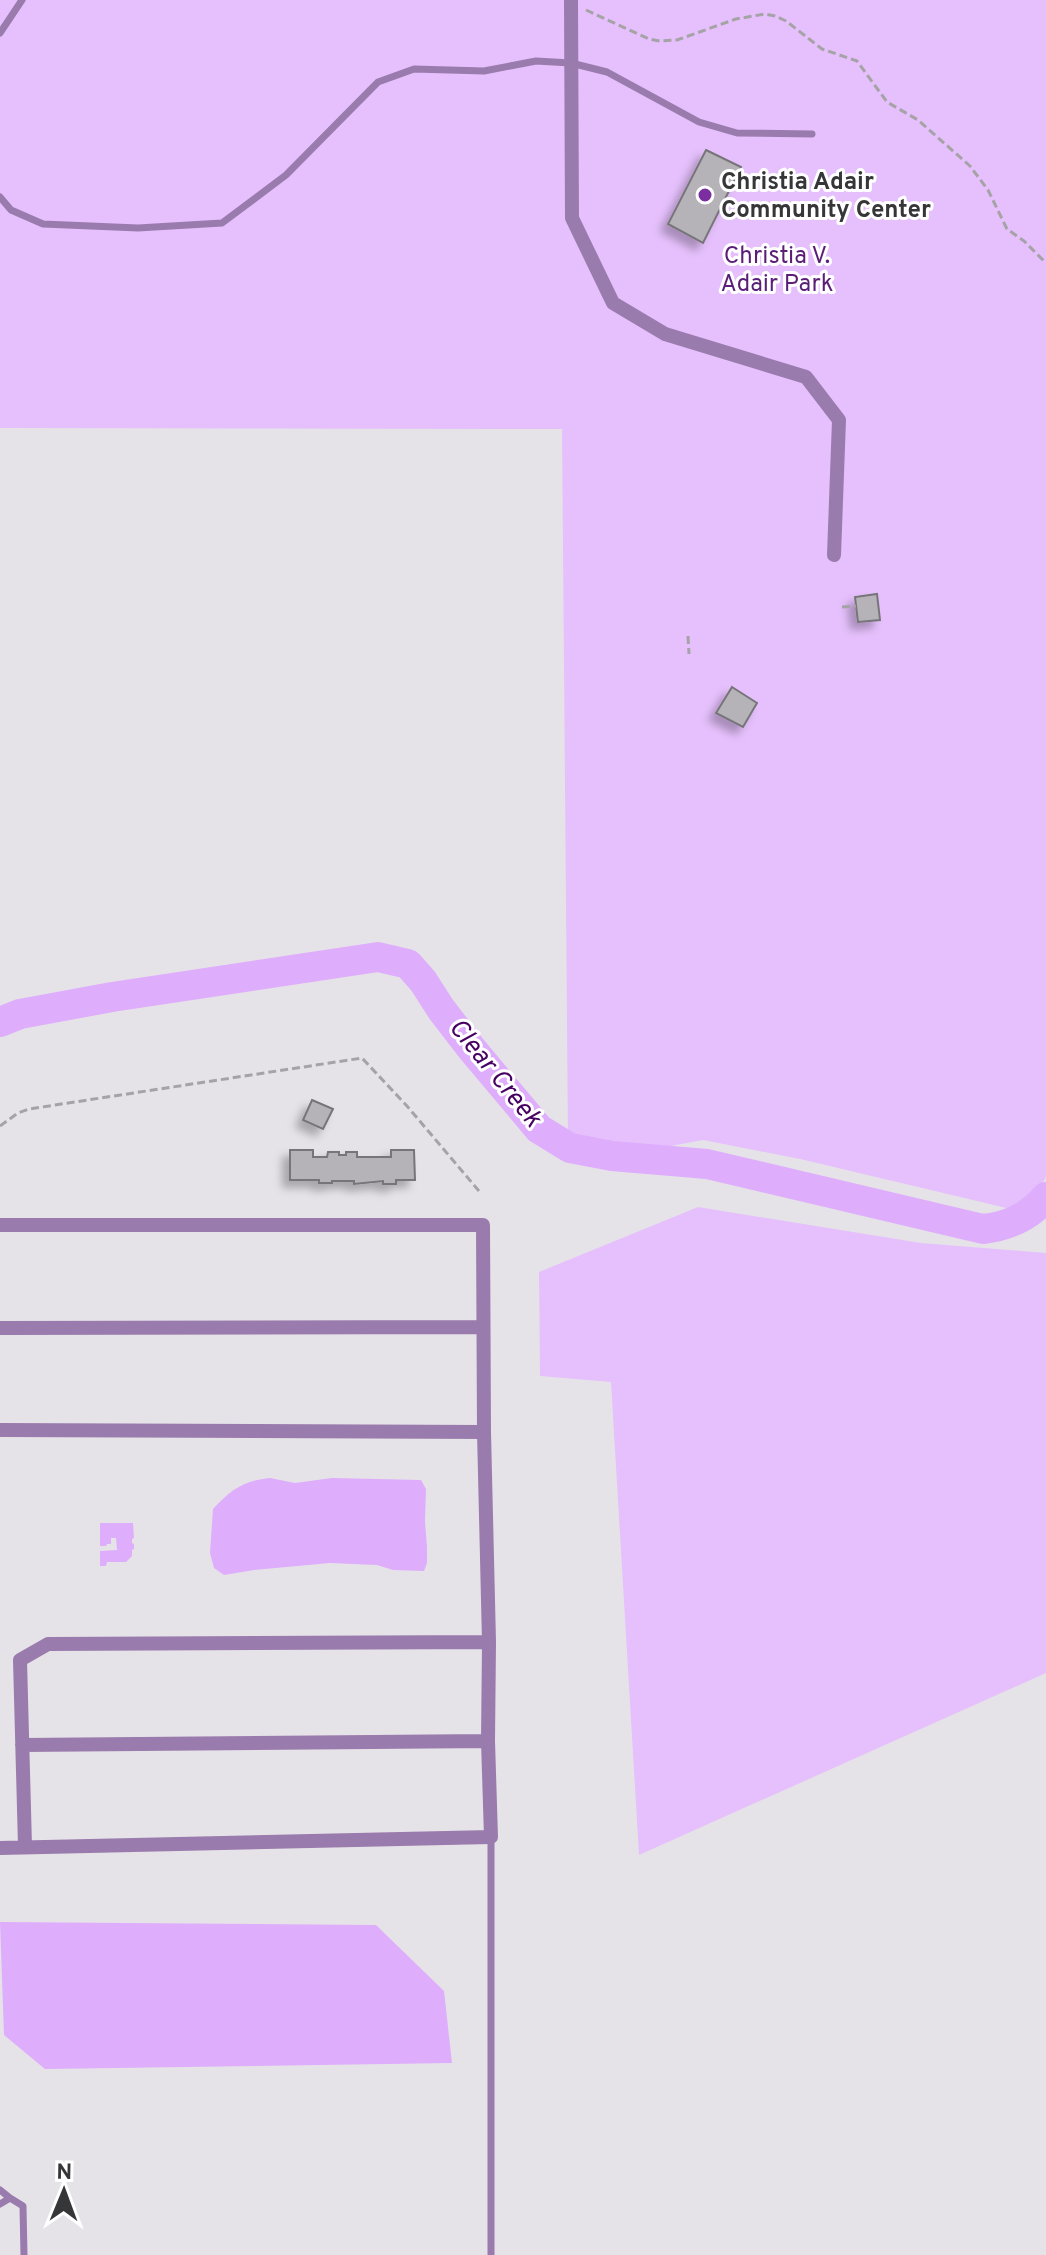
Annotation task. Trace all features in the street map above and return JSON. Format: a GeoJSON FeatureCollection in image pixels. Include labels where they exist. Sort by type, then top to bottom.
{"type":"FeatureCollection","features":[{"type":"Feature","properties":{"kind":"street"},"geometry":{"type":"LineString","coordinates":[[571,2],[572,218],[613,303],[665,334],[806,377],[839,420],[834,555]]}},
{"type":"Feature","properties":{"kind":"street"},"geometry":{"type":"LineString","coordinates":[[0,1225],[483,1225],[491,1837],[0,1848]]}},
{"type":"Feature","properties":{"kind":"street"},"geometry":{"type":"LineString","coordinates":[[0,1328],[483,1327]]}},
{"type":"Feature","properties":{"kind":"street"},"geometry":{"type":"LineString","coordinates":[[0,1430],[484,1432]]}},
{"type":"Feature","properties":{"kind":"street"},"geometry":{"type":"LineString","coordinates":[[25,1846],[20,1660],[48,1644],[489,1642]]}},
{"type":"Feature","properties":{"kind":"street"},"geometry":{"type":"LineString","coordinates":[[22,1745],[488,1741]]}},
{"type":"Feature","properties":{"kind":"lane"},"geometry":{"type":"LineString","coordinates":[[0,33],[22,0]]}},
{"type":"Feature","properties":{"kind":"lane"},"geometry":{"type":"LineString","coordinates":[[0,197],[11,210],[43,224],[138,228],[222,223],[286,175],[378,82],[414,69],[484,71],[536,61],[571,63],[607,72],[699,122],[737,133],[812,134]]}},
{"type":"Feature","properties":{"kind":"lane"},"geometry":{"type":"LineString","coordinates":[[491,1837],[491,2255]]}},
{"type":"Feature","properties":{"kind":"lane"},"geometry":{"type":"LineString","coordinates":[[0,2190],[23,2206],[24,2255]]}},
{"type":"Feature","properties":{"kind":"lane"},"geometry":{"type":"LineString","coordinates":[[0,2204],[10,2198]]}},
{"type":"Feature","properties":{"kind":"path"},"geometry":{"type":"LineString","coordinates":[[571,2],[637,34],[660,41],[765,14],[786,21],[822,49],[857,61],[887,102],[918,120],[970,166],[988,190],[1007,229],[1046,263]]}},
{"type":"Feature","properties":{"kind":"path"},"geometry":{"type":"LineString","coordinates":[[842,607],[856,606]]}},
{"type":"Feature","properties":{"kind":"path"},"geometry":{"type":"LineString","coordinates":[[688,636],[689,654]]}},
{"type":"Feature","properties":{"kind":"path"},"geometry":{"type":"LineString","coordinates":[[0,1126],[29,1109],[362,1058],[479,1191]]}},
{"type":"Feature","properties":{"kind":"green space","name":"Christia V. Adair Park"},"geometry":{"type":"Polygon","coordinates":[[[0,0],[1046,0],[1046,1175],[1023,1212],[800,1159],[703,1140],[639,1152],[568,1143],[562,429],[0,428],[0,0]]]}},
{"type":"Feature","properties":{"kind":"green space"},"geometry":{"type":"Polygon","coordinates":[[[698,1207],[921,1243],[1046,1253],[1046,1673],[639,1855],[611,1382],[540,1376],[539,1272],[698,1207]]]}},
{"type":"Feature","properties":{"kind":"shaded area"},"geometry":{"type":"Polygon","coordinates":[[[270,1478],[295,1483],[332,1478],[421,1480],[426,1489],[427,1563],[424,1571],[330,1563],[224,1575],[214,1568],[210,1553],[213,1509],[238,1487],[270,1478]]]}},
{"type":"Feature","properties":{"kind":"shaded area"},"geometry":{"type":"Polygon","coordinates":[[[100,1523],[133,1523],[134,1549],[126,1562],[107,1562],[106,1566],[100,1566],[100,1551],[117,1550],[116,1538],[111,1538],[111,1544],[100,1546],[100,1523]]]}},
{"type":"Feature","properties":{"kind":"shaded area"},"geometry":{"type":"Polygon","coordinates":[[[0,1922],[376,1925],[444,1991],[452,2063],[45,2069],[4,2035],[0,1922]]]}},
{"type":"Feature","properties":{"kind":"building","name":"Christia Adair Community Center"},"geometry":{"type":"Polygon","coordinates":[[[706,150],[741,167],[703,243],[668,224],[706,150]]]}},
{"type":"Feature","properties":{"kind":"building"},"geometry":{"type":"Polygon","coordinates":[[[877,594],[880,620],[858,622],[855,597],[877,594]]]}},
{"type":"Feature","properties":{"kind":"building"},"geometry":{"type":"Polygon","coordinates":[[[732,687],[757,703],[743,727],[716,713],[732,687]]]}},
{"type":"Feature","properties":{"kind":"building"},"geometry":{"type":"Polygon","coordinates":[[[312,1100],[333,1109],[323,1129],[303,1120],[312,1100]]]}},
{"type":"Feature","properties":{"kind":"building"},"geometry":{"type":"Polygon","coordinates":[[[290,1150],[313,1150],[313,1157],[327,1157],[328,1152],[346,1155],[346,1152],[357,1152],[357,1157],[391,1157],[391,1150],[414,1150],[415,1180],[396,1180],[396,1184],[383,1184],[383,1181],[354,1184],[354,1181],[319,1183],[319,1180],[290,1180],[290,1150]]]}},
{"type":"Feature","properties":{"kind":"waterway","name":"Clear Creek"},"geometry":{"type":"LineString","coordinates":[[0,1022],[20,1014],[112,997],[378,957],[408,964],[471,1048],[539,1129],[570,1148],[612,1156],[707,1164],[983,1229],[1018,1219],[1046,1197]]}},
{"type":"Feature","properties":{"kind":"place","name":"Christia Adair Community Center"},"geometry":{"type":"Point","coordinates":[705,195]}}]}
